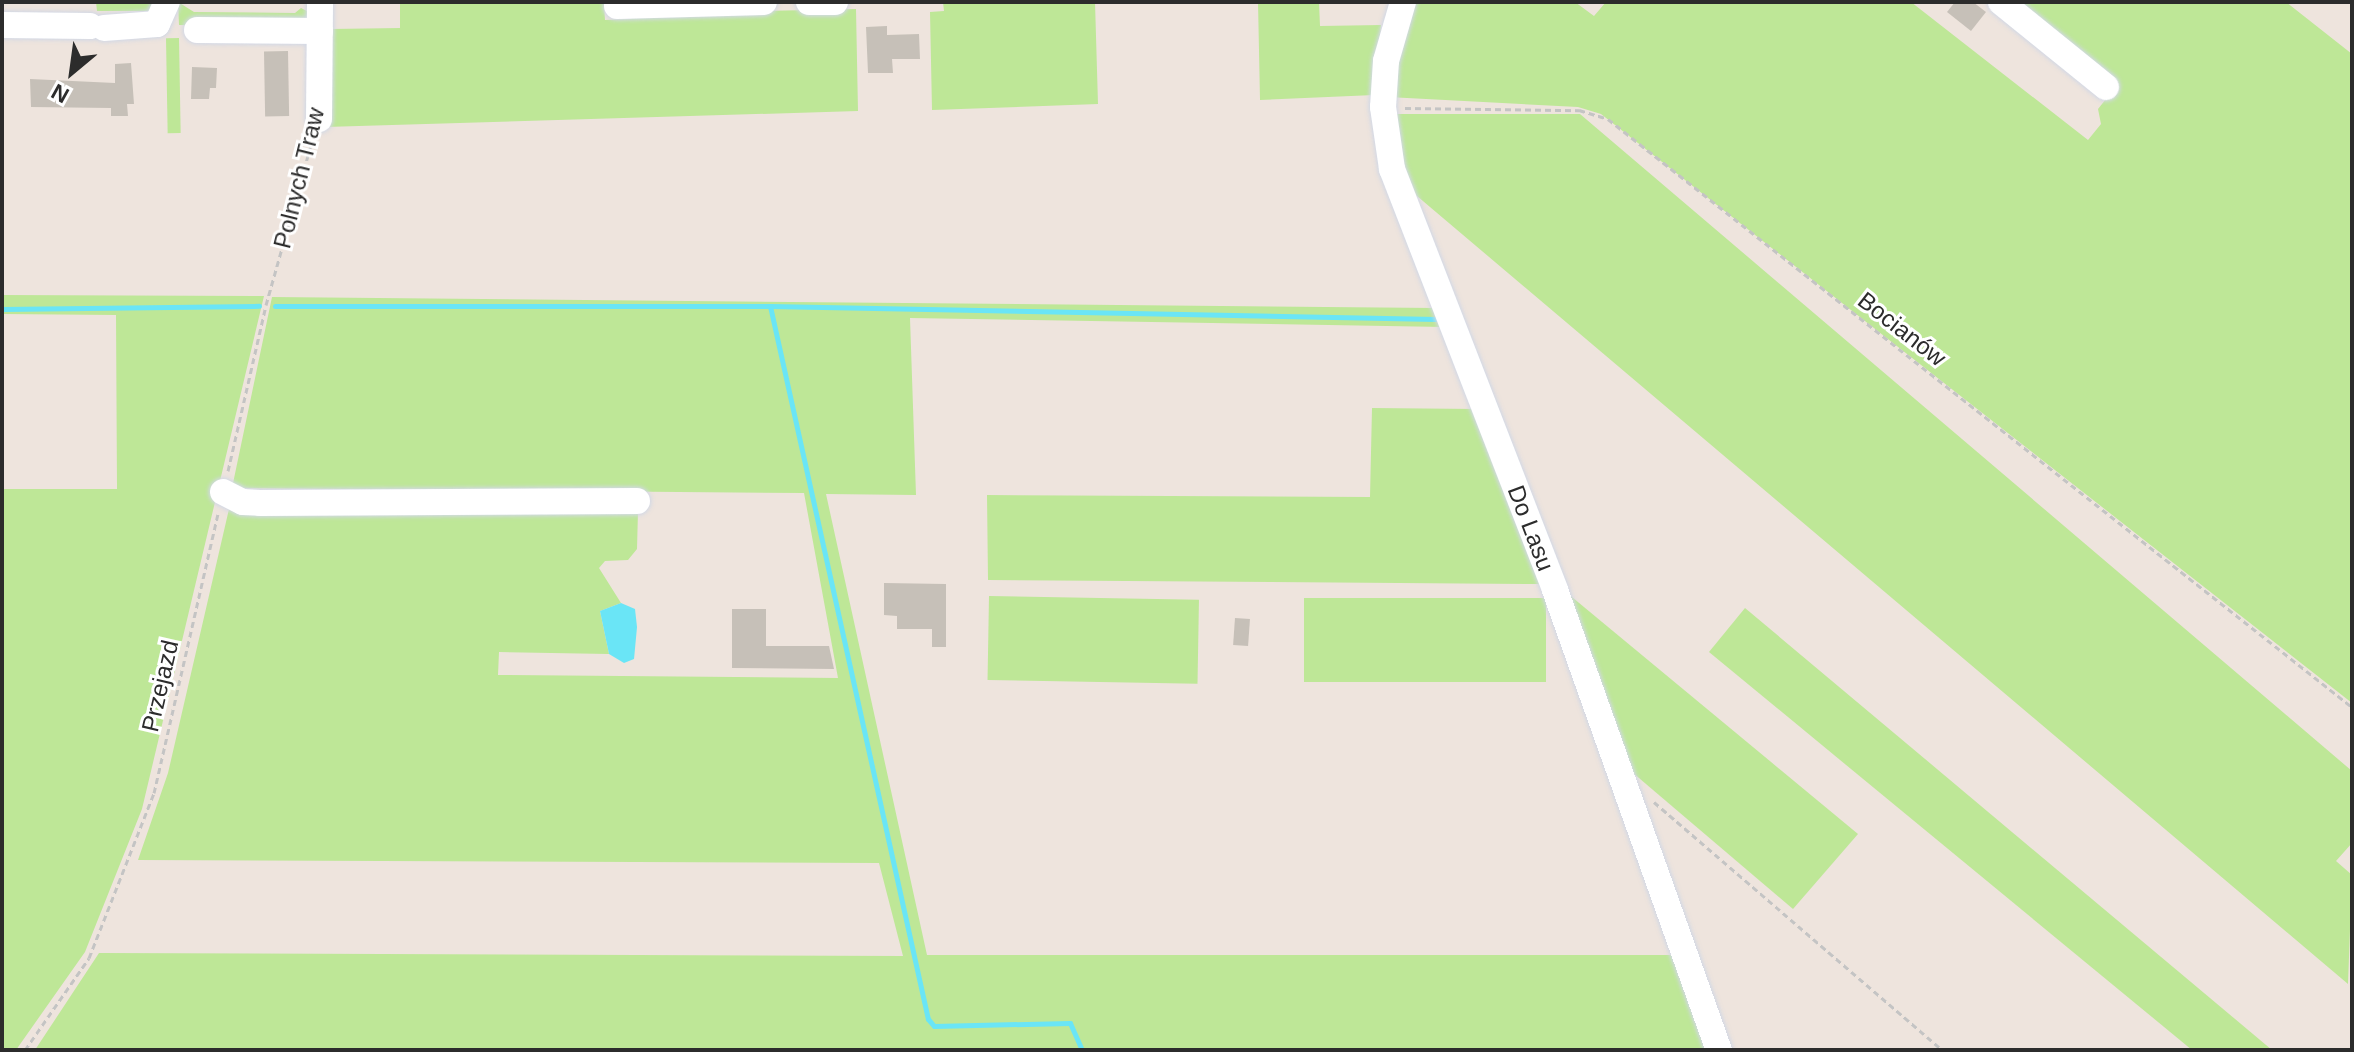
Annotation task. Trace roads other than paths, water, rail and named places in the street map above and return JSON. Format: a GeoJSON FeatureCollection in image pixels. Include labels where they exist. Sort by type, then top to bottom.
{"type":"FeatureCollection","features":[{"type":"Feature","properties":{"kind":"street","name":"Polnych Traw"},"geometry":{"type":"LineString","coordinates":[[319,119],[320,2]]}},
{"type":"Feature","properties":{"kind":"street"},"geometry":{"type":"LineString","coordinates":[[617,6],[764,2]]}},
{"type":"Feature","properties":{"kind":"street"},"geometry":{"type":"LineString","coordinates":[[809,2],[835,2]]}},
{"type":"Feature","properties":{"kind":"street","name":"Do Lasu"},"geometry":{"type":"LineString","coordinates":[[1403,2],[1386,61],[1383,107],[1392,169],[1523,506],[1719,1050]]}},
{"type":"Feature","properties":{"kind":"street"},"geometry":{"type":"LineString","coordinates":[[2001,2],[2106,87]]}},
{"type":"Feature","properties":{"kind":"street"},"geometry":{"type":"LineString","coordinates":[[16,17],[97,27],[162,13]]}},
{"type":"Feature","properties":{"kind":"street"},"geometry":{"type":"LineString","coordinates":[[197,30],[320,31]]}},
{"type":"Feature","properties":{"kind":"street"},"geometry":{"type":"LineString","coordinates":[[223,492],[243,502],[260,503],[637,501]]}},
{"type":"Feature","properties":{"kind":"water"},"geometry":{"type":"Polygon","coordinates":[[[621,603],[635,609],[637,627],[634,659],[624,663],[609,654],[600,611],[621,603]]]}},
{"type":"Feature","properties":{"kind":"waterway"},"geometry":{"type":"LineString","coordinates":[[2,309],[259,306]]}},
{"type":"Feature","properties":{"kind":"waterway"},"geometry":{"type":"LineString","coordinates":[[275,306],[770,306],[1436,319]]}},
{"type":"Feature","properties":{"kind":"waterway"},"geometry":{"type":"LineString","coordinates":[[770,306],[928,1019],[934,1026],[1070,1023],[1082,1050]]}}]}
